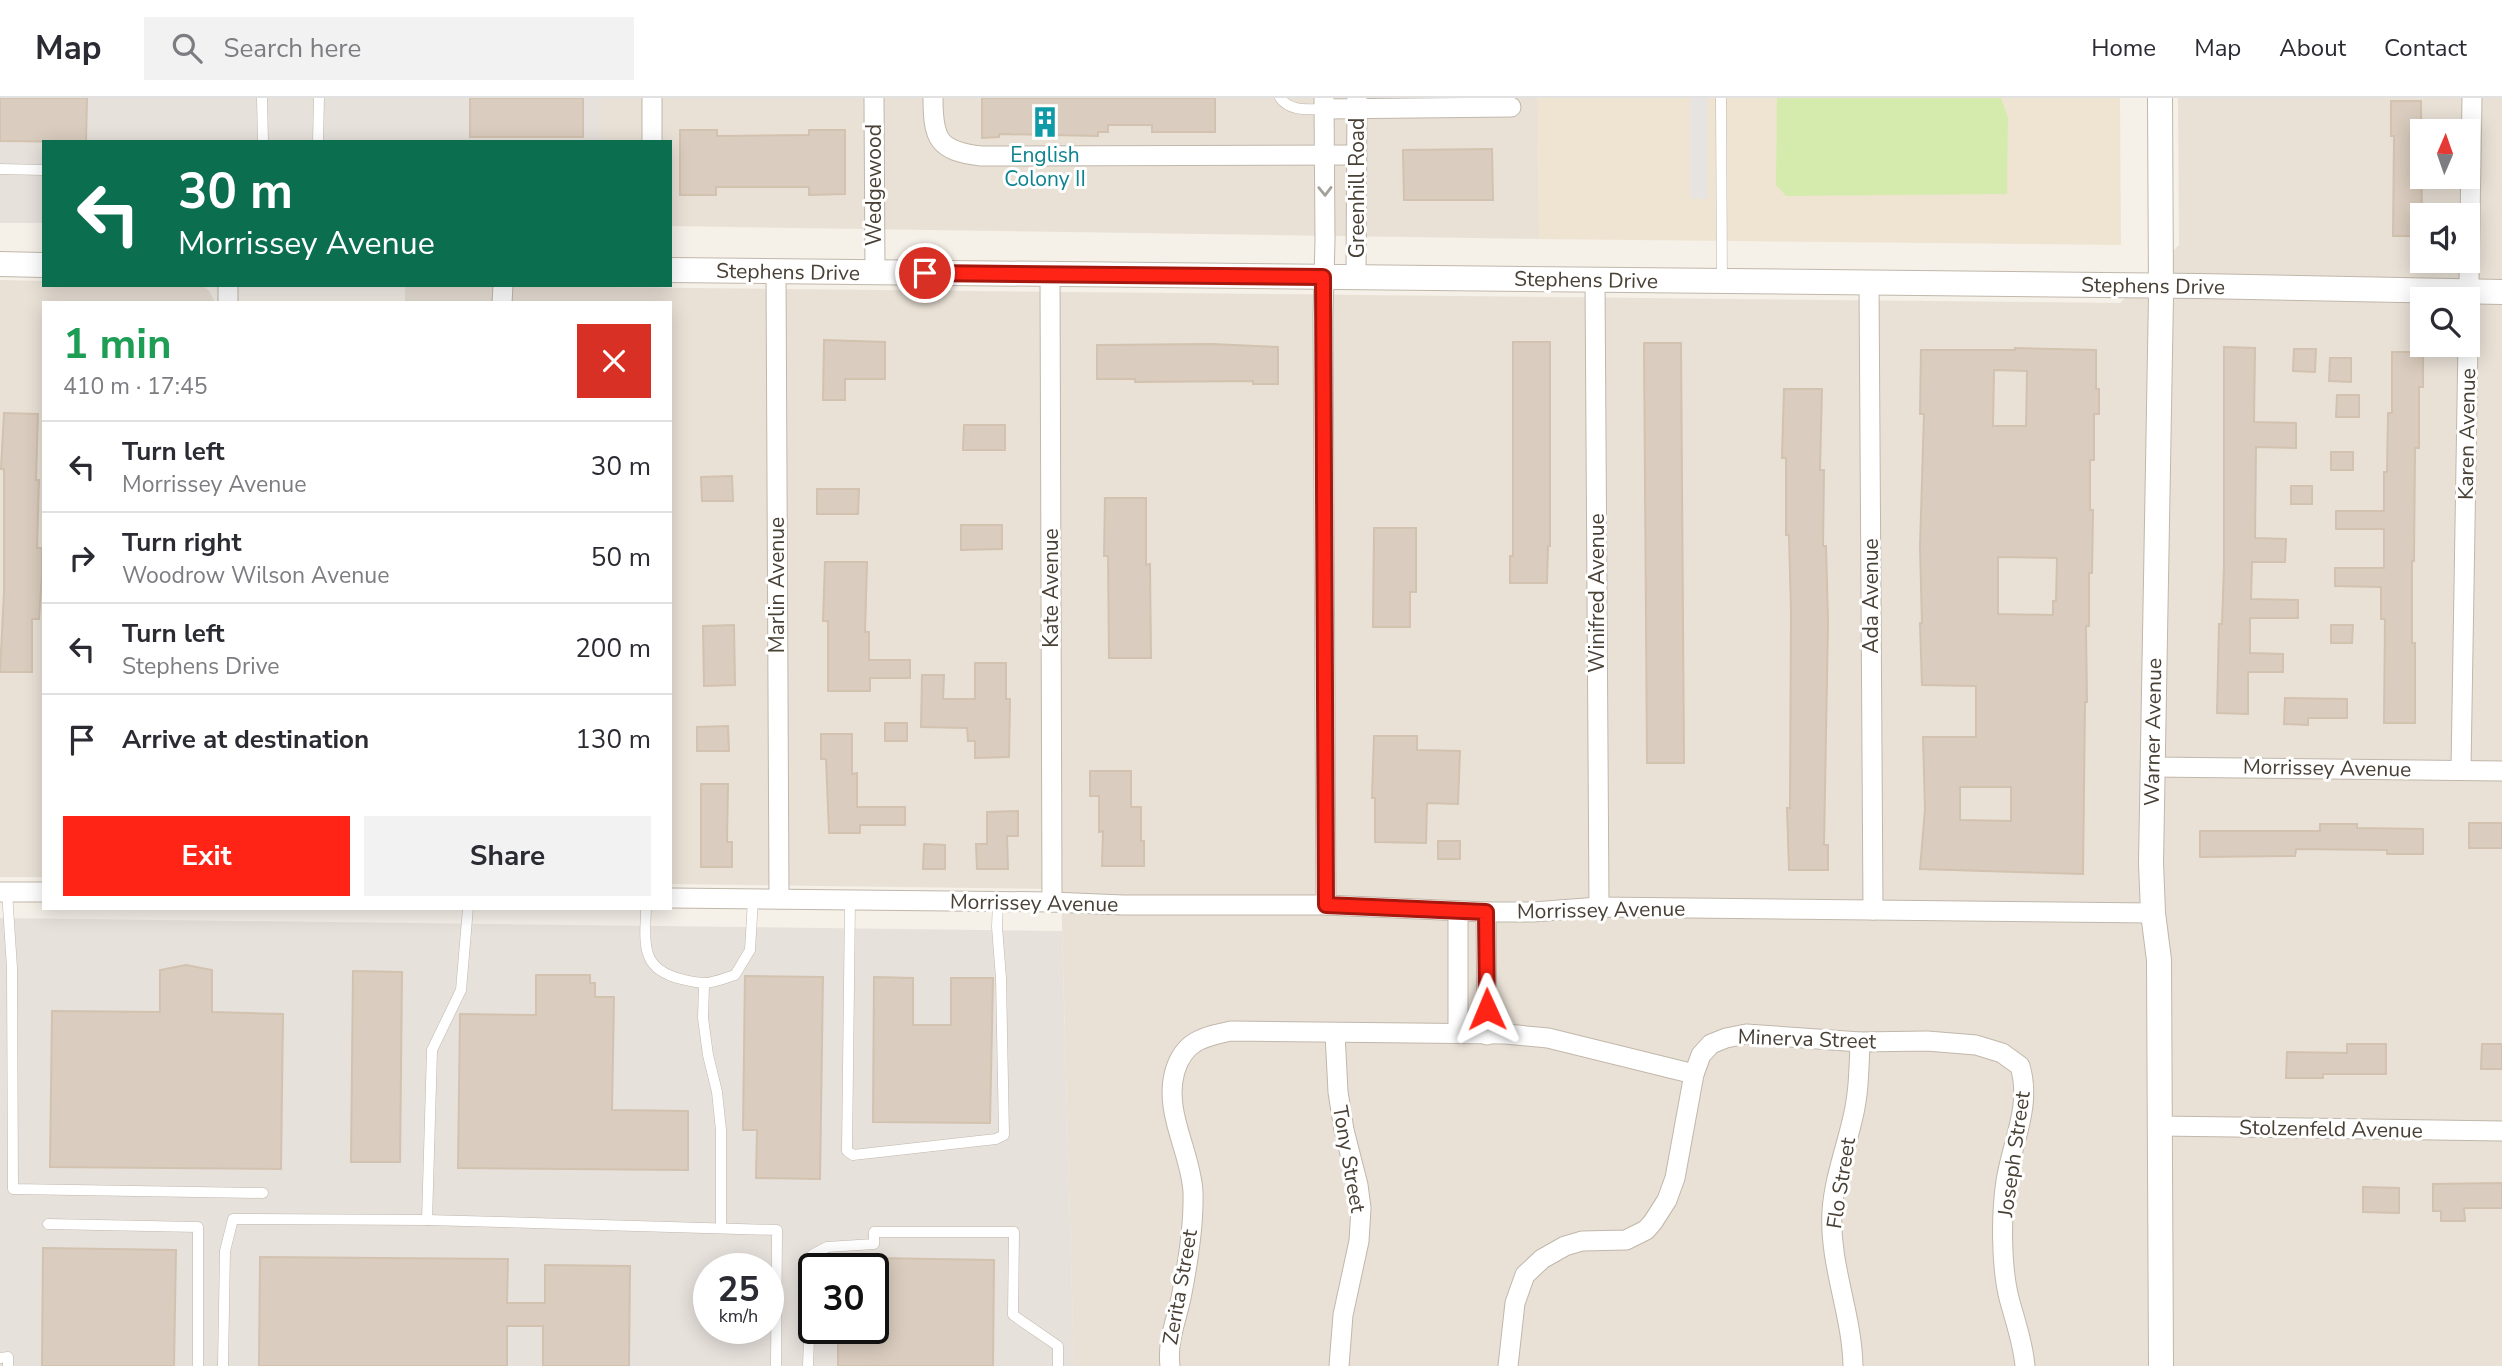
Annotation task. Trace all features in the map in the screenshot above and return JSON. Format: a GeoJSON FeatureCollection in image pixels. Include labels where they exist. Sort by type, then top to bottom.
{"type":"FeatureCollection","features":[{"type":"Feature","properties":{"kind":"street"},"geometry":{"type":"LineString","coordinates":[[652,98],[652,140]]}},
{"type":"Feature","properties":{"kind":"street","name":"Wedgewood"},"geometry":{"type":"LineString","coordinates":[[874,98],[875,273]]}},
{"type":"Feature","properties":{"kind":"street"},"geometry":{"type":"LineString","coordinates":[[933,98],[934,125],[945,145],[958,153],[981,156],[1357,155]]}},
{"type":"Feature","properties":{"kind":"street","name":"Warner Avenue"},"geometry":{"type":"LineString","coordinates":[[2160,98],[2161,286],[2152,767],[2154,913],[2159,960],[2161,1366]]}},
{"type":"Feature","properties":{"kind":"street","name":"Karen Avenue"},"geometry":{"type":"LineString","coordinates":[[2469,287],[2472,98]]}},
{"type":"Feature","properties":{"kind":"street"},"geometry":{"type":"LineString","coordinates":[[1324,103],[1511,107]]}},
{"type":"Feature","properties":{"kind":"street","name":"Greenhill Road"},"geometry":{"type":"LineString","coordinates":[[1324,103],[1326,905]]}},
{"type":"Feature","properties":{"kind":"street","name":"Greenhill Road"},"geometry":{"type":"LineString","coordinates":[[1356,278],[1357,103]]}},
{"type":"Feature","properties":{"kind":"street"},"geometry":{"type":"LineString","coordinates":[[0,264],[42,265]]}},
{"type":"Feature","properties":{"kind":"street","name":"Stephens Drive"},"geometry":{"type":"LineString","coordinates":[[672,270],[2410,290]]}},
{"type":"Feature","properties":{"kind":"street","name":"Marlin Avenue"},"geometry":{"type":"LineString","coordinates":[[776,271],[779,900]]}},
{"type":"Feature","properties":{"kind":"street","name":"Kate Avenue"},"geometry":{"type":"LineString","coordinates":[[1050,274],[1052,902]]}},
{"type":"Feature","properties":{"kind":"street","name":"Winifred Avenue"},"geometry":{"type":"LineString","coordinates":[[1595,280],[1599,907]]}},
{"type":"Feature","properties":{"kind":"street","name":"Ada Avenue"},"geometry":{"type":"LineString","coordinates":[[1869,283],[1873,910]]}},
{"type":"Feature","properties":{"kind":"street","name":"Stephens Drive"},"geometry":{"type":"LineString","coordinates":[[2480,291],[2502,292]]}},
{"type":"Feature","properties":{"kind":"street","name":"Karen Avenue"},"geometry":{"type":"LineString","coordinates":[[2462,770],[2468,357]]}},
{"type":"Feature","properties":{"kind":"street","name":"Morrissey Avenue"},"geometry":{"type":"LineString","coordinates":[[2152,767],[2502,771]]}},
{"type":"Feature","properties":{"kind":"street"},"geometry":{"type":"LineString","coordinates":[[3,892],[42,892]]}},
{"type":"Feature","properties":{"kind":"street","name":"Morrissey Avenue"},"geometry":{"type":"LineString","coordinates":[[672,898],[1123,905],[1326,905],[1486,912],[1599,907],[2154,913]]}},
{"type":"Feature","properties":{"kind":"street"},"geometry":{"type":"LineString","coordinates":[[1458,911],[1458,1033]]}},
{"type":"Feature","properties":{"kind":"street"},"geometry":{"type":"LineString","coordinates":[[1486,912],[1488,1035]]}},
{"type":"Feature","properties":{"kind":"street","name":"Zerita Street"},"geometry":{"type":"LineString","coordinates":[[1170,1366],[1168,1356],[1181,1301],[1192,1222],[1193,1189],[1172,1101],[1175,1072],[1188,1045],[1209,1035],[1231,1031],[1335,1033]]}},
{"type":"Feature","properties":{"kind":"street"},"geometry":{"type":"LineString","coordinates":[[1335,1033],[1458,1033],[1548,1038],[1694,1074]]}},
{"type":"Feature","properties":{"kind":"street","name":"Tony Street"},"geometry":{"type":"LineString","coordinates":[[1335,1033],[1338,1092],[1344,1130],[1359,1185],[1361,1208],[1359,1241],[1343,1315],[1339,1366]]}},
{"type":"Feature","properties":{"kind":"street","name":"Minerva Street"},"geometry":{"type":"LineString","coordinates":[[1508,1366],[1515,1303],[1525,1275],[1542,1259],[1565,1246],[1582,1241],[1626,1240],[1646,1230],[1654,1222],[1667,1200],[1675,1178],[1694,1074],[1701,1055],[1711,1044],[1746,1034],[1860,1042],[1927,1041],[1976,1045],[2002,1054],[2020,1066]]}},
{"type":"Feature","properties":{"kind":"street","name":"Flo Street"},"geometry":{"type":"LineString","coordinates":[[1853,1366],[1850,1334],[1833,1250],[1832,1209],[1858,1089],[1860,1042]]}},
{"type":"Feature","properties":{"kind":"street","name":"Joseph Street"},"geometry":{"type":"LineString","coordinates":[[2020,1066],[2024,1092],[2022,1117],[2006,1180],[2004,1264],[2009,1297],[2024,1349],[2025,1366]]}},
{"type":"Feature","properties":{"kind":"street","name":"Stolzenfeld Avenue"},"geometry":{"type":"LineString","coordinates":[[2160,1126],[2502,1131]]}},
{"type":"Feature","properties":{"kind":"lane"},"geometry":{"type":"LineString","coordinates":[[262,98],[263,140]]}},
{"type":"Feature","properties":{"kind":"lane"},"geometry":{"type":"LineString","coordinates":[[318,140],[319,98]]}},
{"type":"Feature","properties":{"kind":"lane"},"geometry":{"type":"LineString","coordinates":[[1280,98],[1288,106],[1298,109],[1324,103]]}},
{"type":"Feature","properties":{"kind":"lane"},"geometry":{"type":"LineString","coordinates":[[1721,98],[1721,281]]}},
{"type":"Feature","properties":{"kind":"lane"},"geometry":{"type":"LineString","coordinates":[[0,169],[42,170]]}},
{"type":"Feature","properties":{"kind":"lane"},"geometry":{"type":"LineString","coordinates":[[3,892],[12,968],[13,1189],[263,1193]]}},
{"type":"Feature","properties":{"kind":"lane"},"geometry":{"type":"LineString","coordinates":[[646,910],[646,938],[653,964],[663,974],[704,985],[735,975],[744,961],[750,950],[753,899]]}},
{"type":"Feature","properties":{"kind":"lane"},"geometry":{"type":"LineString","coordinates":[[850,901],[847,1150],[853,1154],[996,1139],[1004,1135],[998,901]]}},
{"type":"Feature","properties":{"kind":"lane"},"geometry":{"type":"LineString","coordinates":[[427,1220],[432,1050],[461,990],[468,910]]}},
{"type":"Feature","properties":{"kind":"lane"},"geometry":{"type":"LineString","coordinates":[[704,985],[703,1018],[721,1130],[721,1228]]}},
{"type":"Feature","properties":{"kind":"lane"},"geometry":{"type":"LineString","coordinates":[[223,1366],[225,1251],[233,1219],[427,1220],[777,1230],[776,1366]]}},
{"type":"Feature","properties":{"kind":"lane"},"geometry":{"type":"LineString","coordinates":[[48,1224],[198,1227],[198,1366]]}},
{"type":"Feature","properties":{"kind":"lane"},"geometry":{"type":"LineString","coordinates":[[808,1366],[812,1255],[827,1247],[874,1244],[874,1232],[1014,1232],[1013,1315],[1058,1346],[1058,1366]]}},
{"type":"Feature","properties":{"kind":"shaded area"},"geometry":{"type":"Polygon","coordinates":[[[0,98],[602,98],[602,140],[42,140],[42,223],[0,223],[0,98]]]}},
{"type":"Feature","properties":{"kind":"shaded area"},"geometry":{"type":"Polygon","coordinates":[[[602,98],[1538,98],[1539,239],[672,226],[672,140],[602,140],[602,98]]]}},
{"type":"Feature","properties":{"kind":"shaded area"},"geometry":{"type":"Polygon","coordinates":[[[1538,98],[2120,98],[2121,245],[1539,239],[1538,98]]]}},
{"type":"Feature","properties":{"kind":"shaded area"},"geometry":{"type":"Polygon","coordinates":[[[1690,98],[1708,98],[1708,199],[1690,199],[1690,98]]]}},
{"type":"Feature","properties":{"kind":"shaded area"},"geometry":{"type":"Polygon","coordinates":[[[2178,98],[2502,98],[2502,1366],[1074,1366],[1061,889],[672,884],[672,301],[405,301],[405,287],[2120,303],[2179,245],[2178,98]]]}},
{"type":"Feature","properties":{"kind":"shaded area"},"geometry":{"type":"Polygon","coordinates":[[[0,280],[42,281],[42,287],[204,287],[214,301],[42,301],[42,877],[0,877],[0,280]]]}},
{"type":"Feature","properties":{"kind":"shaded area"},"geometry":{"type":"Polygon","coordinates":[[[0,918],[1062,931],[1074,1366],[0,1366],[0,918]]]}},
{"type":"Feature","properties":{"kind":"green space"},"geometry":{"type":"Polygon","coordinates":[[[1777,98],[2001,98],[2008,117],[2007,194],[1786,196],[1776,185],[1777,98]]]}},
{"type":"Feature","properties":{"kind":"building"},"geometry":{"type":"Polygon","coordinates":[[[0,98],[87,98],[86,140],[0,141],[0,98]]]}},
{"type":"Feature","properties":{"kind":"building"},"geometry":{"type":"Polygon","coordinates":[[[470,98],[583,98],[583,137],[470,137],[470,98]]]}},
{"type":"Feature","properties":{"kind":"building"},"geometry":{"type":"Polygon","coordinates":[[[982,98],[1215,98],[1215,132],[1152,132],[1152,125],[1108,125],[1108,132],[1098,132],[1098,136],[999,134],[999,137],[982,138],[982,98]]]}},
{"type":"Feature","properties":{"kind":"building"},"geometry":{"type":"Polygon","coordinates":[[[2391,101],[2421,101],[2421,119],[2410,119],[2410,189],[2422,189],[2422,203],[2410,203],[2410,236],[2393,236],[2394,136],[2391,136],[2391,101]]]}},
{"type":"Feature","properties":{"kind":"building"},"geometry":{"type":"Polygon","coordinates":[[[680,130],[717,130],[717,136],[809,135],[809,130],[845,130],[845,194],[809,195],[809,187],[716,187],[716,195],[680,195],[680,130]]]}},
{"type":"Feature","properties":{"kind":"building"},"geometry":{"type":"Polygon","coordinates":[[[1492,149],[1493,200],[1404,200],[1403,150],[1492,149]]]}},
{"type":"Feature","properties":{"kind":"building"},"geometry":{"type":"Polygon","coordinates":[[[824,340],[885,342],[885,379],[845,379],[845,400],[823,400],[824,340]]]}},
{"type":"Feature","properties":{"kind":"building"},"geometry":{"type":"Polygon","coordinates":[[[1513,342],[1550,342],[1550,546],[1547,583],[1510,583],[1510,556],[1513,556],[1513,342]]]}},
{"type":"Feature","properties":{"kind":"building"},"geometry":{"type":"Polygon","coordinates":[[[1644,343],[1681,343],[1684,763],[1647,763],[1644,343]]]}},
{"type":"Feature","properties":{"kind":"building"},"geometry":{"type":"Polygon","coordinates":[[[1212,344],[1278,347],[1278,384],[1253,384],[1253,381],[1135,382],[1135,379],[1097,379],[1097,345],[1212,344]]]}},
{"type":"Feature","properties":{"kind":"building"},"geometry":{"type":"Polygon","coordinates":[[[2224,347],[2255,348],[2254,422],[2296,423],[2296,448],[2256,447],[2255,538],[2286,539],[2285,562],[2252,562],[2251,599],[2298,600],[2298,618],[2250,618],[2250,653],[2283,654],[2283,672],[2248,672],[2248,714],[2217,713],[2219,624],[2222,624],[2224,565],[2224,347]]]}},
{"type":"Feature","properties":{"kind":"building"},"geometry":{"type":"Polygon","coordinates":[[[2294,349],[2316,349],[2315,372],[2293,371],[2294,349]]]}},
{"type":"Feature","properties":{"kind":"building"},"geometry":{"type":"Polygon","coordinates":[[[1921,350],[2096,350],[2099,414],[2094,414],[2094,460],[2090,460],[2090,510],[2093,510],[2092,573],[2089,573],[2089,626],[2086,626],[2083,874],[1920,869],[1925,809],[1923,737],[1976,737],[1976,686],[1922,685],[1920,547],[1924,414],[1920,414],[1921,350]],[[1994,370],[1993,426],[2026,426],[2027,371],[1994,370]],[[1998,557],[1998,614],[2053,615],[2057,558],[1998,557]],[[1960,787],[1960,820],[2011,821],[2011,787],[1960,787]]]}},
{"type":"Feature","properties":{"kind":"building"},"geometry":{"type":"Polygon","coordinates":[[[2392,352],[2410,352],[2410,357],[2423,357],[2423,387],[2419,387],[2419,448],[2415,448],[2412,561],[2415,723],[2384,723],[2385,619],[2381,619],[2381,587],[2335,586],[2335,568],[2384,568],[2384,529],[2336,529],[2336,511],[2384,511],[2388,413],[2392,413],[2392,352]]]}},
{"type":"Feature","properties":{"kind":"building"},"geometry":{"type":"Polygon","coordinates":[[[2330,358],[2351,358],[2351,382],[2329,381],[2330,358]]]}},
{"type":"Feature","properties":{"kind":"building"},"geometry":{"type":"Polygon","coordinates":[[[1784,389],[1822,389],[1820,470],[1824,470],[1823,546],[1826,546],[1828,622],[1824,845],[1828,845],[1828,870],[1789,870],[1787,808],[1790,808],[1791,611],[1789,535],[1786,535],[1786,458],[1782,458],[1784,389]]]}},
{"type":"Feature","properties":{"kind":"building"},"geometry":{"type":"Polygon","coordinates":[[[2337,395],[2359,395],[2359,417],[2336,417],[2337,395]]]}},
{"type":"Feature","properties":{"kind":"building"},"geometry":{"type":"Polygon","coordinates":[[[4,413],[38,414],[37,548],[42,548],[42,576],[39,619],[32,619],[32,672],[0,672],[4,592],[4,469],[1,469],[4,413]]]}},
{"type":"Feature","properties":{"kind":"building"},"geometry":{"type":"Polygon","coordinates":[[[964,425],[1005,425],[1005,450],[963,450],[964,425]]]}},
{"type":"Feature","properties":{"kind":"building"},"geometry":{"type":"Polygon","coordinates":[[[2331,452],[2353,452],[2353,470],[2331,470],[2331,452]]]}},
{"type":"Feature","properties":{"kind":"building"},"geometry":{"type":"Polygon","coordinates":[[[732,476],[733,501],[702,501],[701,477],[732,476]]]}},
{"type":"Feature","properties":{"kind":"building"},"geometry":{"type":"Polygon","coordinates":[[[2291,486],[2312,486],[2312,504],[2291,504],[2291,486]]]}},
{"type":"Feature","properties":{"kind":"building"},"geometry":{"type":"Polygon","coordinates":[[[817,489],[859,489],[858,514],[817,514],[817,489]]]}},
{"type":"Feature","properties":{"kind":"building"},"geometry":{"type":"Polygon","coordinates":[[[1105,498],[1146,498],[1151,658],[1109,658],[1108,556],[1104,556],[1105,498]]]}},
{"type":"Feature","properties":{"kind":"building"},"geometry":{"type":"Polygon","coordinates":[[[961,525],[1002,525],[1002,549],[961,550],[961,525]]]}},
{"type":"Feature","properties":{"kind":"building"},"geometry":{"type":"Polygon","coordinates":[[[1374,528],[1416,528],[1416,592],[1410,592],[1410,627],[1373,627],[1374,528]]]}},
{"type":"Feature","properties":{"kind":"building"},"geometry":{"type":"Polygon","coordinates":[[[825,562],[867,562],[865,632],[869,632],[869,660],[910,660],[910,678],[870,678],[870,691],[828,691],[828,621],[823,621],[825,562]]]}},
{"type":"Feature","properties":{"kind":"building"},"geometry":{"type":"Polygon","coordinates":[[[734,625],[735,685],[704,686],[703,626],[734,625]]]}},
{"type":"Feature","properties":{"kind":"building"},"geometry":{"type":"Polygon","coordinates":[[[2331,625],[2353,625],[2352,643],[2331,643],[2331,625]]]}},
{"type":"Feature","properties":{"kind":"building"},"geometry":{"type":"Polygon","coordinates":[[[975,663],[1006,663],[1006,699],[1010,699],[1009,757],[975,758],[975,741],[968,741],[967,728],[921,727],[922,675],[944,675],[943,699],[975,699],[975,663]]]}},
{"type":"Feature","properties":{"kind":"building"},"geometry":{"type":"Polygon","coordinates":[[[2285,698],[2347,699],[2347,718],[2308,718],[2308,725],[2284,724],[2285,698]]]}},
{"type":"Feature","properties":{"kind":"building"},"geometry":{"type":"Polygon","coordinates":[[[885,723],[907,723],[907,741],[885,741],[885,723]]]}},
{"type":"Feature","properties":{"kind":"building"},"geometry":{"type":"Polygon","coordinates":[[[728,726],[729,751],[697,751],[697,727],[728,726]]]}},
{"type":"Feature","properties":{"kind":"building"},"geometry":{"type":"Polygon","coordinates":[[[821,734],[852,734],[852,774],[857,773],[857,807],[905,807],[905,825],[860,825],[860,833],[829,833],[826,759],[821,759],[821,734]]]}},
{"type":"Feature","properties":{"kind":"building"},"geometry":{"type":"Polygon","coordinates":[[[1374,736],[1417,736],[1417,750],[1460,751],[1458,804],[1427,803],[1426,843],[1375,842],[1375,798],[1372,798],[1374,736]]]}},
{"type":"Feature","properties":{"kind":"building"},"geometry":{"type":"Polygon","coordinates":[[[1090,771],[1131,771],[1131,807],[1141,807],[1144,866],[1102,866],[1103,831],[1099,832],[1099,796],[1090,796],[1090,771]]]}},
{"type":"Feature","properties":{"kind":"building"},"geometry":{"type":"Polygon","coordinates":[[[701,784],[728,784],[727,842],[732,842],[732,867],[701,867],[701,784]]]}},
{"type":"Feature","properties":{"kind":"building"},"geometry":{"type":"Polygon","coordinates":[[[1018,811],[1018,836],[1007,836],[1008,869],[977,869],[976,844],[987,844],[987,812],[1018,811]]]}},
{"type":"Feature","properties":{"kind":"building"},"geometry":{"type":"Polygon","coordinates":[[[2469,823],[2502,823],[2502,848],[2469,848],[2469,823]]]}},
{"type":"Feature","properties":{"kind":"building"},"geometry":{"type":"Polygon","coordinates":[[[2320,824],[2357,824],[2357,828],[2423,829],[2423,854],[2387,854],[2387,850],[2296,849],[2295,856],[2200,857],[2200,831],[2320,831],[2320,824]]]}},
{"type":"Feature","properties":{"kind":"building"},"geometry":{"type":"Polygon","coordinates":[[[1438,841],[1460,841],[1460,859],[1438,859],[1438,841]]]}},
{"type":"Feature","properties":{"kind":"building"},"geometry":{"type":"Polygon","coordinates":[[[924,844],[945,845],[945,869],[923,869],[924,844]]]}},
{"type":"Feature","properties":{"kind":"building"},"geometry":{"type":"Polygon","coordinates":[[[186,965],[212,970],[212,1012],[283,1014],[281,1169],[50,1167],[52,1011],[160,1012],[160,970],[186,965]]]}},
{"type":"Feature","properties":{"kind":"building"},"geometry":{"type":"Polygon","coordinates":[[[353,971],[402,972],[400,1162],[351,1162],[353,971]]]}},
{"type":"Feature","properties":{"kind":"building"},"geometry":{"type":"Polygon","coordinates":[[[536,975],[590,975],[590,983],[595,983],[595,997],[614,997],[612,1110],[688,1111],[688,1170],[458,1168],[460,1014],[536,1015],[536,975]]]}},
{"type":"Feature","properties":{"kind":"building"},"geometry":{"type":"Polygon","coordinates":[[[745,976],[823,977],[820,1179],[756,1178],[757,1130],[743,1130],[745,976]]]}},
{"type":"Feature","properties":{"kind":"building"},"geometry":{"type":"Polygon","coordinates":[[[874,977],[913,978],[913,1025],[951,1025],[951,978],[993,978],[990,1123],[873,1122],[874,977]]]}},
{"type":"Feature","properties":{"kind":"building"},"geometry":{"type":"Polygon","coordinates":[[[2347,1044],[2386,1044],[2386,1074],[2323,1074],[2323,1078],[2286,1078],[2287,1052],[2347,1053],[2347,1044]]]}},
{"type":"Feature","properties":{"kind":"building"},"geometry":{"type":"Polygon","coordinates":[[[2482,1044],[2502,1044],[2502,1069],[2481,1069],[2482,1044]]]}},
{"type":"Feature","properties":{"kind":"building"},"geometry":{"type":"Polygon","coordinates":[[[2502,1183],[2502,1208],[2464,1208],[2465,1221],[2441,1221],[2441,1211],[2433,1211],[2433,1184],[2502,1183]]]}},
{"type":"Feature","properties":{"kind":"building"},"geometry":{"type":"Polygon","coordinates":[[[2363,1187],[2399,1188],[2399,1213],[2363,1212],[2363,1187]]]}},
{"type":"Feature","properties":{"kind":"building"},"geometry":{"type":"Polygon","coordinates":[[[43,1248],[176,1250],[174,1366],[42,1366],[43,1248]]]}},
{"type":"Feature","properties":{"kind":"building"},"geometry":{"type":"Polygon","coordinates":[[[260,1257],[508,1259],[507,1303],[545,1303],[545,1265],[630,1266],[629,1366],[543,1366],[543,1326],[507,1326],[507,1366],[259,1366],[260,1257]]]}},
{"type":"Feature","properties":{"kind":"building"},"geometry":{"type":"Polygon","coordinates":[[[889,1258],[994,1260],[993,1366],[838,1366],[838,1344],[889,1344],[889,1258]]]}},
{"type":"Feature","properties":{"kind":"place","name":"English Colony II"},"geometry":{"type":"Point","coordinates":[1045,122]}},
{"type":"Feature","properties":{"kind":"route"},"geometry":{"type":"LineString","coordinates":[[925,273],[1323,277],[1326,905],[1486,912],[1487,1009]]}}]}
